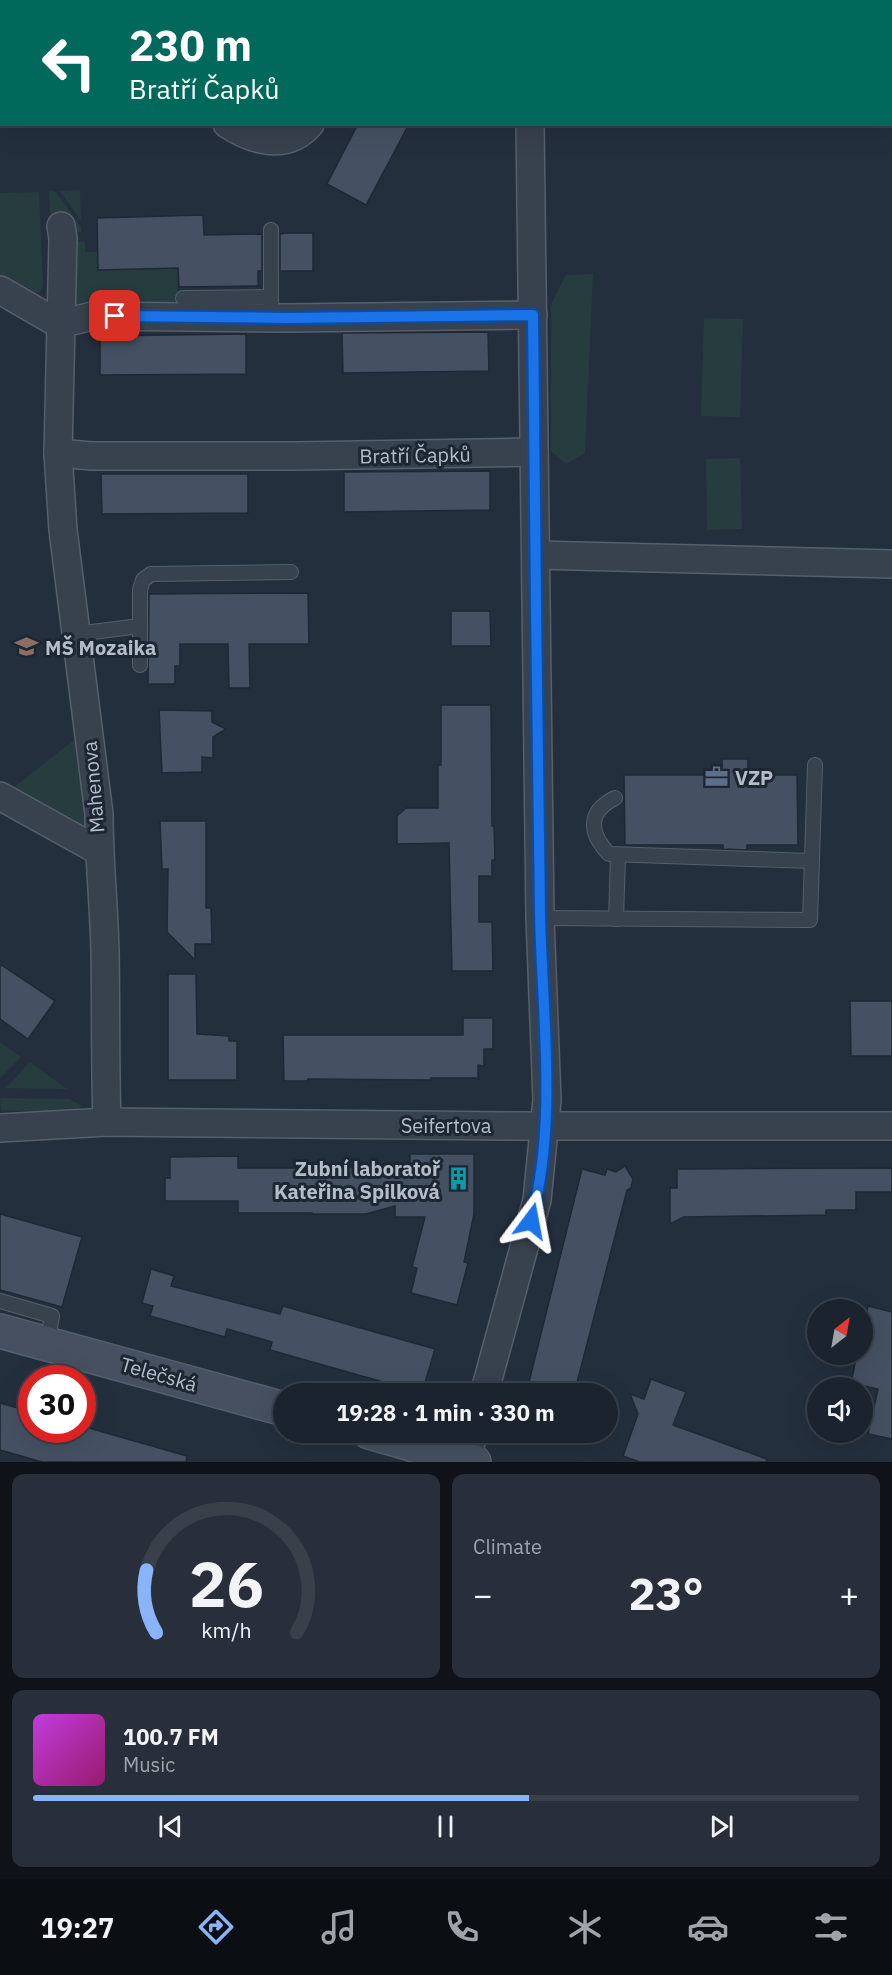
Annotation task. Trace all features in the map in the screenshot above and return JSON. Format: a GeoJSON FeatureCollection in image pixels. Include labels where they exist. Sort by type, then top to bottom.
{"type":"FeatureCollection","features":[{"type":"Feature","properties":{"kind":"street"},"geometry":{"type":"LineString","coordinates":[[230,126],[258,140],[274,141],[293,138],[308,126]]}},
{"type":"Feature","properties":{"kind":"street"},"geometry":{"type":"LineString","coordinates":[[487,1383],[537,1200],[547,1100],[540,918],[530,126]]}},
{"type":"Feature","properties":{"kind":"street","name":"Mahenova"},"geometry":{"type":"LineString","coordinates":[[61,226],[63,239],[57,453],[63,530],[99,814],[105,940],[107,1122]]}},
{"type":"Feature","properties":{"kind":"street"},"geometry":{"type":"LineString","coordinates":[[0,290],[59,324],[93,316],[277,311],[533,315]]}},
{"type":"Feature","properties":{"kind":"street","name":"Bratří Čapků"},"geometry":{"type":"LineString","coordinates":[[57,453],[92,456],[296,456],[534,452]]}},
{"type":"Feature","properties":{"kind":"street"},"geometry":{"type":"LineString","coordinates":[[536,555],[741,562],[892,564]]}},
{"type":"Feature","properties":{"kind":"street"},"geometry":{"type":"LineString","coordinates":[[0,796],[99,851]]}},
{"type":"Feature","properties":{"kind":"street","name":"Seifertova"},"geometry":{"type":"LineString","coordinates":[[0,1128],[107,1122],[892,1126]]}},
{"type":"Feature","properties":{"kind":"street","name":"Telečská"},"geometry":{"type":"LineString","coordinates":[[0,1332],[273,1405]]}},
{"type":"Feature","properties":{"kind":"street"},"geometry":{"type":"LineString","coordinates":[[428,1443],[471,1451]]}},
{"type":"Feature","properties":{"kind":"lane"},"geometry":{"type":"LineString","coordinates":[[183,298],[277,311],[271,230]]}},
{"type":"Feature","properties":{"kind":"lane"},"geometry":{"type":"LineString","coordinates":[[140,665],[140,590],[143,580],[151,574],[291,573]]}},
{"type":"Feature","properties":{"kind":"lane"},"geometry":{"type":"LineString","coordinates":[[76,634],[140,626]]}},
{"type":"Feature","properties":{"kind":"lane"},"geometry":{"type":"LineString","coordinates":[[540,918],[810,920],[815,765]]}},
{"type":"Feature","properties":{"kind":"lane"},"geometry":{"type":"LineString","coordinates":[[615,798],[602,805],[596,814],[594,825],[596,837],[609,854],[811,861]]}},
{"type":"Feature","properties":{"kind":"lane"},"geometry":{"type":"LineString","coordinates":[[616,919],[618,855]]}},
{"type":"Feature","properties":{"kind":"lane"},"geometry":{"type":"LineString","coordinates":[[0,1301],[52,1316],[47,1344]]}},
{"type":"Feature","properties":{"kind":"green space"},"geometry":{"type":"Polygon","coordinates":[[[49,190],[56,192],[81,227],[81,232],[71,232],[66,216],[61,212],[50,215],[49,190]]]}},
{"type":"Feature","properties":{"kind":"green space"},"geometry":{"type":"Polygon","coordinates":[[[80,190],[81,221],[60,191],[80,190]]]}},
{"type":"Feature","properties":{"kind":"green space"},"geometry":{"type":"Polygon","coordinates":[[[39,192],[43,285],[40,292],[28,294],[0,278],[0,193],[39,192]]]}},
{"type":"Feature","properties":{"kind":"green space"},"geometry":{"type":"Polygon","coordinates":[[[73,241],[85,242],[85,252],[98,252],[178,268],[177,310],[69,306],[76,289],[76,270],[70,268],[73,241]]]}},
{"type":"Feature","properties":{"kind":"green space"},"geometry":{"type":"Polygon","coordinates":[[[593,274],[585,453],[566,464],[551,451],[551,305],[566,275],[593,274]]]}},
{"type":"Feature","properties":{"kind":"green space"},"geometry":{"type":"Polygon","coordinates":[[[704,318],[743,319],[740,417],[701,416],[704,318]]]}},
{"type":"Feature","properties":{"kind":"green space"},"geometry":{"type":"Polygon","coordinates":[[[740,458],[742,529],[707,530],[706,459],[740,458]]]}},
{"type":"Feature","properties":{"kind":"green space"},"geometry":{"type":"Polygon","coordinates":[[[48,508],[88,824],[76,827],[8,792],[74,740],[55,590],[48,508]]]}},
{"type":"Feature","properties":{"kind":"green space"},"geometry":{"type":"Polygon","coordinates":[[[0,1042],[21,1057],[0,1078],[0,1042]]]}},
{"type":"Feature","properties":{"kind":"green space"},"geometry":{"type":"Polygon","coordinates":[[[30,1062],[67,1089],[6,1088],[30,1062]]]}},
{"type":"Feature","properties":{"kind":"green space"},"geometry":{"type":"Polygon","coordinates":[[[0,1098],[69,1099],[82,1106],[73,1113],[1,1110],[0,1098]]]}},
{"type":"Feature","properties":{"kind":"building"},"geometry":{"type":"Polygon","coordinates":[[[357,126],[408,126],[366,205],[327,184],[357,126]]]}},
{"type":"Feature","properties":{"kind":"building"},"geometry":{"type":"Polygon","coordinates":[[[203,215],[204,235],[262,234],[262,271],[258,271],[258,286],[179,287],[178,268],[98,270],[97,218],[203,215]]]}},
{"type":"Feature","properties":{"kind":"building"},"geometry":{"type":"Polygon","coordinates":[[[313,233],[313,271],[280,271],[280,234],[313,233]]]}},
{"type":"Feature","properties":{"kind":"building"},"geometry":{"type":"Polygon","coordinates":[[[488,332],[489,371],[343,373],[342,333],[488,332]]]}},
{"type":"Feature","properties":{"kind":"building"},"geometry":{"type":"Polygon","coordinates":[[[246,334],[246,374],[100,375],[100,336],[246,334]]]}},
{"type":"Feature","properties":{"kind":"building"},"geometry":{"type":"Polygon","coordinates":[[[490,471],[490,510],[344,512],[344,472],[490,471]]]}},
{"type":"Feature","properties":{"kind":"building"},"geometry":{"type":"Polygon","coordinates":[[[101,474],[248,474],[248,513],[102,514],[101,474]]]}},
{"type":"Feature","properties":{"kind":"building"},"geometry":{"type":"Polygon","coordinates":[[[308,593],[309,644],[249,644],[250,688],[229,688],[228,644],[180,644],[180,666],[175,666],[175,684],[148,684],[149,594],[308,593]]]}},
{"type":"Feature","properties":{"kind":"building"},"geometry":{"type":"Polygon","coordinates":[[[451,611],[490,611],[491,646],[451,646],[451,611]]]}},
{"type":"Feature","properties":{"kind":"building"},"geometry":{"type":"Polygon","coordinates":[[[441,705],[491,705],[492,826],[494,826],[495,860],[492,860],[492,876],[479,876],[479,922],[492,922],[493,971],[452,971],[449,843],[397,844],[397,816],[406,808],[438,808],[441,705]]]}},
{"type":"Feature","properties":{"kind":"building"},"geometry":{"type":"Polygon","coordinates":[[[159,710],[212,711],[212,722],[226,729],[213,737],[213,758],[202,757],[202,772],[162,773],[159,710]]]}},
{"type":"Feature","properties":{"kind":"building"},"geometry":{"type":"Polygon","coordinates":[[[722,759],[748,759],[748,775],[797,775],[798,845],[747,845],[747,850],[723,849],[723,845],[625,845],[624,775],[722,775],[722,759]]]}},
{"type":"Feature","properties":{"kind":"building"},"geometry":{"type":"Polygon","coordinates":[[[160,821],[206,821],[206,908],[211,908],[212,944],[195,944],[195,960],[167,932],[168,869],[162,869],[160,821]]]}},
{"type":"Feature","properties":{"kind":"building"},"geometry":{"type":"Polygon","coordinates":[[[0,964],[55,1001],[28,1039],[0,1019],[0,964]]]}},
{"type":"Feature","properties":{"kind":"building"},"geometry":{"type":"Polygon","coordinates":[[[168,974],[196,974],[197,1034],[229,1036],[229,1041],[237,1041],[237,1080],[168,1080],[168,974]]]}},
{"type":"Feature","properties":{"kind":"building"},"geometry":{"type":"Polygon","coordinates":[[[850,1001],[892,1001],[892,1056],[851,1056],[850,1001]]]}},
{"type":"Feature","properties":{"kind":"building"},"geometry":{"type":"Polygon","coordinates":[[[463,1018],[493,1018],[493,1049],[484,1049],[484,1066],[478,1065],[478,1078],[284,1081],[283,1035],[463,1035],[463,1018]]]}},
{"type":"Feature","properties":{"kind":"building"},"geometry":{"type":"Polygon","coordinates":[[[410,1154],[474,1154],[474,1214],[464,1262],[468,1263],[457,1305],[411,1293],[417,1268],[412,1267],[425,1217],[395,1217],[395,1206],[366,1214],[238,1213],[238,1201],[165,1201],[165,1178],[170,1178],[170,1157],[238,1156],[238,1168],[312,1168],[410,1166],[410,1154]]]}},
{"type":"Feature","properties":{"kind":"building"},"geometry":{"type":"Polygon","coordinates":[[[625,1166],[633,1179],[631,1188],[627,1190],[577,1383],[529,1383],[582,1169],[605,1175],[607,1169],[616,1172],[625,1166]]]}},
{"type":"Feature","properties":{"kind":"building"},"geometry":{"type":"Polygon","coordinates":[[[892,1168],[892,1192],[856,1192],[856,1210],[826,1210],[826,1215],[684,1217],[670,1224],[670,1188],[677,1188],[677,1169],[892,1168]]]}},
{"type":"Feature","properties":{"kind":"building"},"geometry":{"type":"Polygon","coordinates":[[[0,1214],[82,1237],[62,1307],[0,1290],[0,1214]]]}},
{"type":"Feature","properties":{"kind":"building"},"geometry":{"type":"Polygon","coordinates":[[[151,1269],[174,1276],[171,1286],[280,1314],[283,1306],[435,1349],[425,1383],[387,1383],[270,1350],[272,1342],[227,1329],[225,1337],[150,1316],[153,1306],[142,1303],[151,1269]]]}},
{"type":"Feature","properties":{"kind":"building"},"geometry":{"type":"Polygon","coordinates":[[[873,1307],[892,1312],[892,1439],[873,1435],[873,1412],[878,1389],[873,1388],[873,1377],[852,1377],[855,1365],[873,1365],[873,1307]]]}},
{"type":"Feature","properties":{"kind":"building"},"geometry":{"type":"Polygon","coordinates":[[[651,1379],[686,1392],[673,1425],[767,1459],[766,1462],[640,1462],[623,1456],[638,1414],[630,1394],[644,1399],[651,1379]]]}},
{"type":"Feature","properties":{"kind":"building"},"geometry":{"type":"Polygon","coordinates":[[[0,1403],[18,1408],[18,1443],[96,1443],[96,1430],[187,1456],[186,1462],[42,1462],[0,1450],[0,1403]]]}},
{"type":"Feature","properties":{"kind":"place","name":"MŠ Mozaika"},"geometry":{"type":"Point","coordinates":[27,647]}},
{"type":"Feature","properties":{"kind":"place","name":"VZP"},"geometry":{"type":"Point","coordinates":[717,777]}},
{"type":"Feature","properties":{"kind":"place","name":"Zubní laboratoř Kateřina Spilková"},"geometry":{"type":"Point","coordinates":[458,1179]}},
{"type":"Feature","properties":{"kind":"route"},"geometry":{"type":"LineString","coordinates":[[115,316],[289,318],[533,315],[540,918],[547,1100],[537,1200],[531,1221]]}}]}
